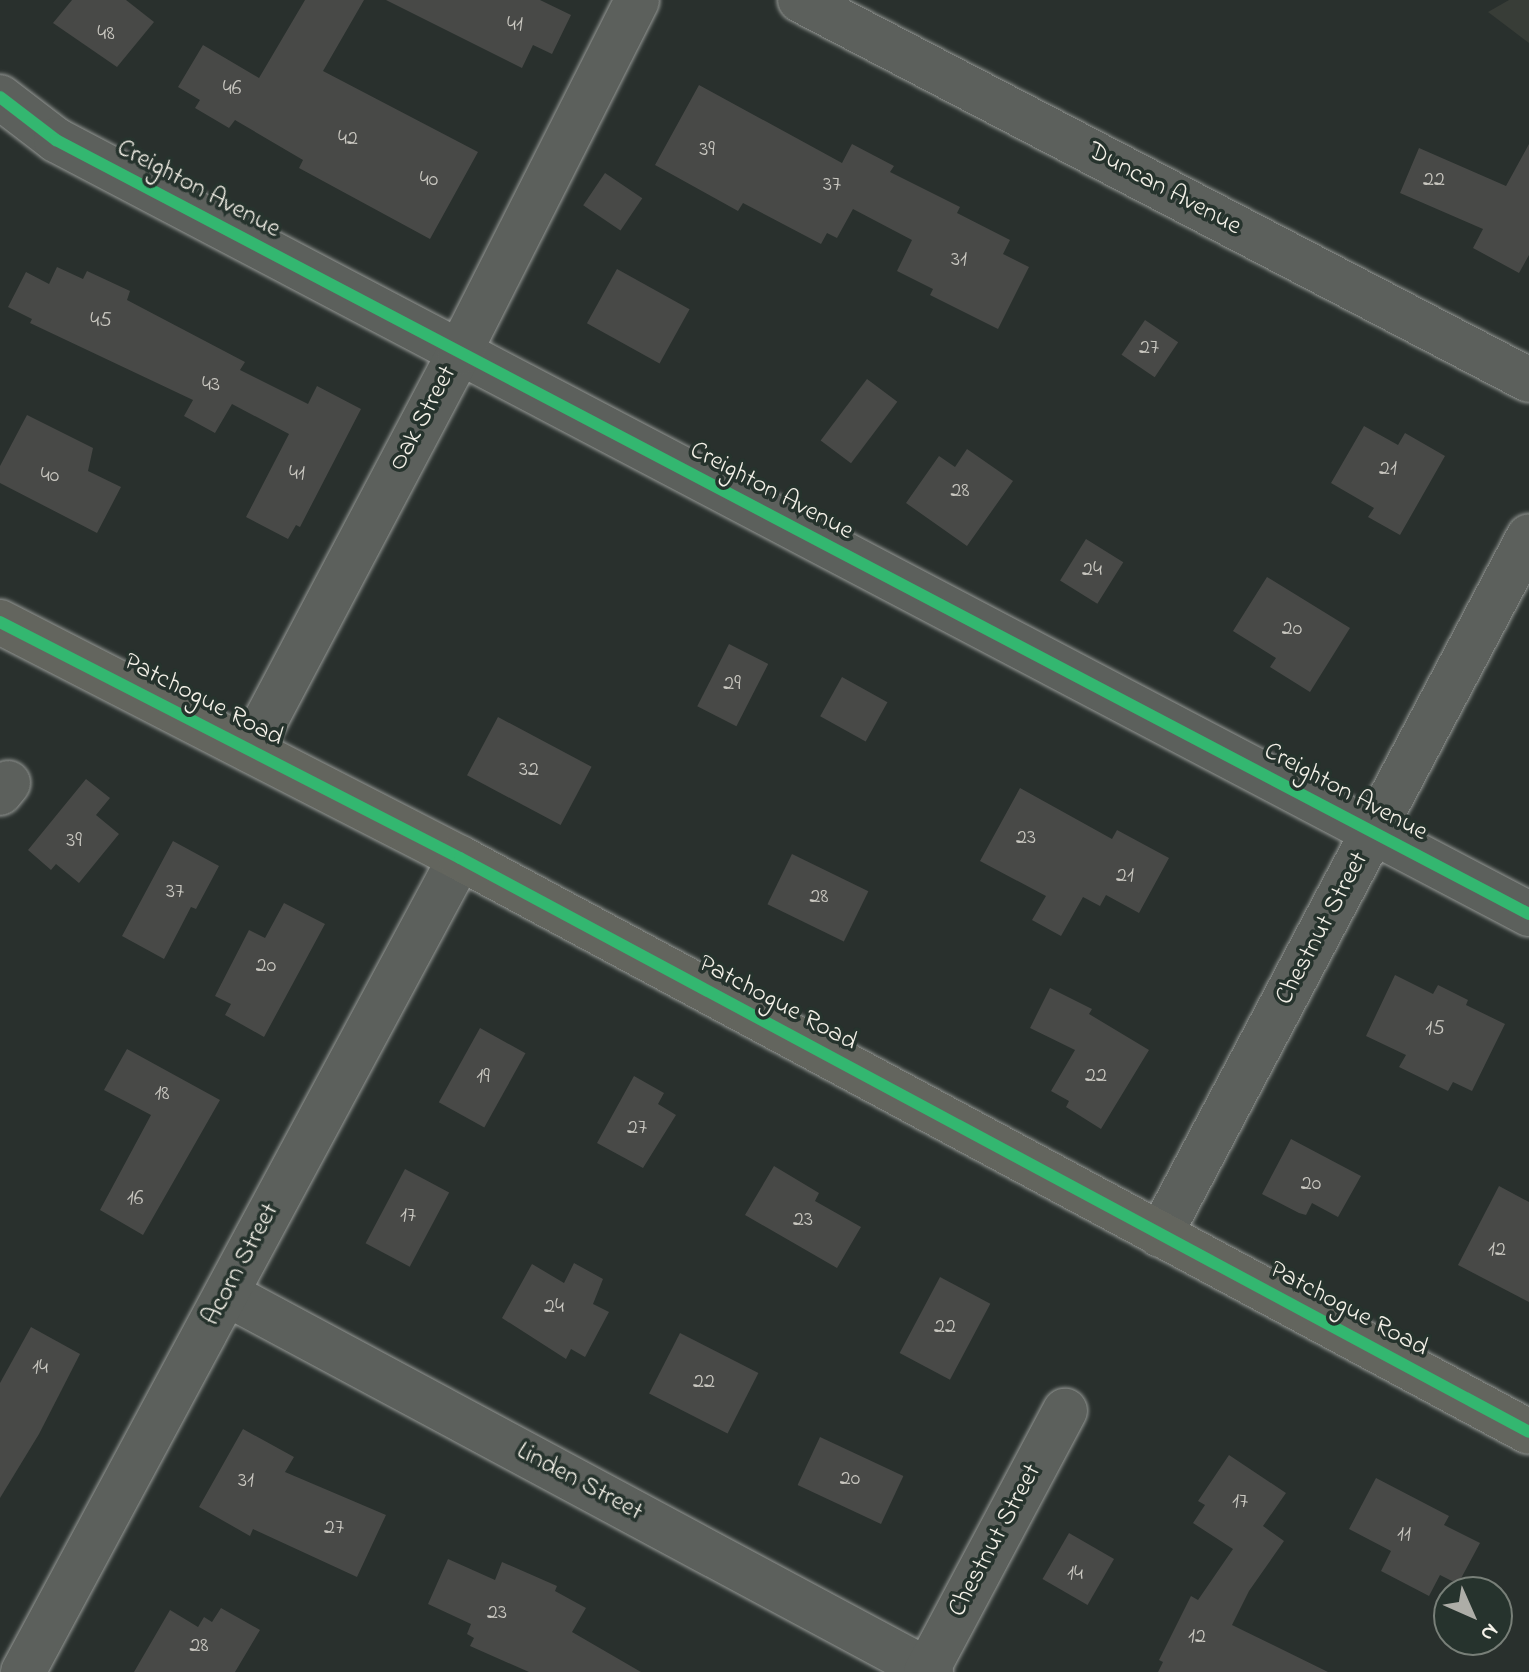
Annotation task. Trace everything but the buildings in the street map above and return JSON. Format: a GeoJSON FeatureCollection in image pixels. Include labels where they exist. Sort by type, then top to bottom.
{"type":"FeatureCollection","features":[{"type":"Feature","properties":{"kind":"main road","name":"Patchogue Road"},"geometry":{"type":"LineString","coordinates":[[0,622],[460,858],[1529,1432]]}},
{"type":"Feature","properties":{"kind":"street","name":"Oak Street"},"geometry":{"type":"LineString","coordinates":[[250,750],[459,353],[637,0]]}},
{"type":"Feature","properties":{"kind":"street","name":"Duncan Avenue"},"geometry":{"type":"LineString","coordinates":[[800,0],[1529,380]]}},
{"type":"Feature","properties":{"kind":"street","name":"Creighton Avenue"},"geometry":{"type":"LineString","coordinates":[[0,97],[56,140],[1529,914]]}},
{"type":"Feature","properties":{"kind":"street","name":"Chestnut Street"},"geometry":{"type":"LineString","coordinates":[[1160,1235],[1529,536]]}},
{"type":"Feature","properties":{"kind":"street","name":"Acorn Street"},"geometry":{"type":"LineString","coordinates":[[23,1672],[460,858]]}},
{"type":"Feature","properties":{"kind":"street","name":"Linden Street"},"geometry":{"type":"LineString","coordinates":[[227,1294],[928,1671]]}},
{"type":"Feature","properties":{"kind":"street","name":"Chestnut Street"},"geometry":{"type":"LineString","coordinates":[[928,1671],[1065,1411]]}},
{"type":"Feature","properties":{"kind":"shaded area"},"geometry":{"type":"Polygon","coordinates":[[[1509,0],[1529,0],[1529,43],[1488,12],[1509,0]]]}},
{"type":"Feature","properties":{"kind":"cycle path"},"geometry":{"type":"LineString","coordinates":[[0,97],[56,140],[1529,914]]}},
{"type":"Feature","properties":{"kind":"cycle path"},"geometry":{"type":"LineString","coordinates":[[0,622],[460,858],[1529,1432]]}}]}
